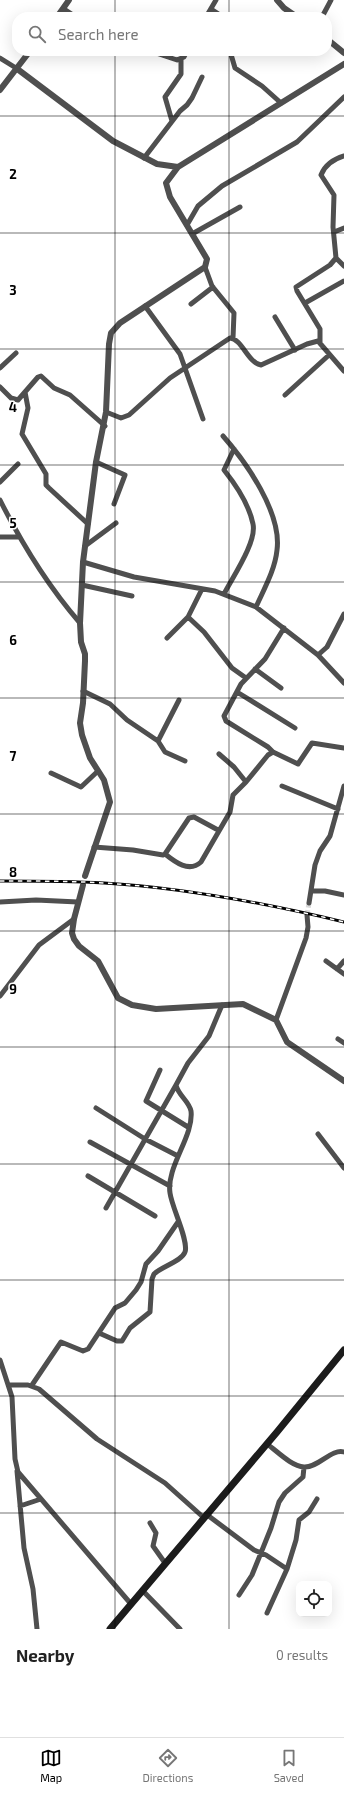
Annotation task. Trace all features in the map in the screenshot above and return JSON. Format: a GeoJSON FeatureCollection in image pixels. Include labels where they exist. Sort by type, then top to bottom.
{"type":"FeatureCollection","features":[{"type":"Feature","properties":{"kind":"main road"},"geometry":{"type":"LineString","coordinates":[[110,1629],[205,1515],[277,1432],[344,1350]]}},
{"type":"Feature","properties":{"kind":"street"},"geometry":{"type":"LineString","coordinates":[[61,12],[70,0]]}},
{"type":"Feature","properties":{"kind":"street"},"geometry":{"type":"LineString","coordinates":[[209,12],[216,0]]}},
{"type":"Feature","properties":{"kind":"street"},"geometry":{"type":"LineString","coordinates":[[277,0],[290,12]]}},
{"type":"Feature","properties":{"kind":"street"},"geometry":{"type":"LineString","coordinates":[[325,12],[331,0]]}},
{"type":"Feature","properties":{"kind":"street"},"geometry":{"type":"LineString","coordinates":[[64,9],[68,12]]}},
{"type":"Feature","properties":{"kind":"street"},"geometry":{"type":"LineString","coordinates":[[211,9],[215,12]]}},
{"type":"Feature","properties":{"kind":"street"},"geometry":{"type":"LineString","coordinates":[[332,43],[344,53]]}},
{"type":"Feature","properties":{"kind":"street"},"geometry":{"type":"LineString","coordinates":[[0,90],[26,56]]}},
{"type":"Feature","properties":{"kind":"street"},"geometry":{"type":"LineString","coordinates":[[165,56],[177,60],[181,59]]}},
{"type":"Feature","properties":{"kind":"street"},"geometry":{"type":"LineString","coordinates":[[172,121],[165,97],[181,74],[181,59],[183,56]]}},
{"type":"Feature","properties":{"kind":"street"},"geometry":{"type":"LineString","coordinates":[[231,56],[235,68],[262,86],[281,103]]}},
{"type":"Feature","properties":{"kind":"street"},"geometry":{"type":"LineString","coordinates":[[0,58],[16,68],[113,141],[157,164],[178,166]]}},
{"type":"Feature","properties":{"kind":"street"},"geometry":{"type":"LineString","coordinates":[[344,64],[178,166],[168,179],[165,186],[170,197],[207,258],[205,266],[213,287],[234,313],[233,338],[256,364],[261,365],[315,341],[320,343],[329,355],[344,370]]}},
{"type":"Feature","properties":{"kind":"street"},"geometry":{"type":"LineString","coordinates":[[144,158],[172,121],[187,105],[202,77]]}},
{"type":"Feature","properties":{"kind":"street"},"geometry":{"type":"LineString","coordinates":[[187,225],[198,206],[222,186],[297,142],[344,97]]}},
{"type":"Feature","properties":{"kind":"street"},"geometry":{"type":"LineString","coordinates":[[344,156],[338,158],[324,168],[321,175],[334,195],[336,258],[344,266]]}},
{"type":"Feature","properties":{"kind":"street"},"geometry":{"type":"LineString","coordinates":[[192,234],[240,206]]}},
{"type":"Feature","properties":{"kind":"street"},"geometry":{"type":"LineString","coordinates":[[334,232],[344,228]]}},
{"type":"Feature","properties":{"kind":"street"},"geometry":{"type":"LineString","coordinates":[[320,343],[320,328],[296,287],[330,265],[336,258]]}},
{"type":"Feature","properties":{"kind":"street"},"geometry":{"type":"LineString","coordinates":[[85,876],[110,802],[108,789],[90,758],[82,735],[80,723],[83,702],[85,661],[81,642],[80,623],[85,546],[96,462],[105,426],[109,344],[111,333],[120,323],[205,266]]}},
{"type":"Feature","properties":{"kind":"street"},"geometry":{"type":"LineString","coordinates":[[305,304],[344,281]]}},
{"type":"Feature","properties":{"kind":"street"},"geometry":{"type":"LineString","coordinates":[[192,304],[213,287]]}},
{"type":"Feature","properties":{"kind":"street"},"geometry":{"type":"LineString","coordinates":[[145,306],[178,351],[203,419]]}},
{"type":"Feature","properties":{"kind":"street"},"geometry":{"type":"LineString","coordinates":[[275,317],[295,350]]}},
{"type":"Feature","properties":{"kind":"street"},"geometry":{"type":"LineString","coordinates":[[106,412],[121,418],[129,415],[185,367],[230,338],[233,338]]}},
{"type":"Feature","properties":{"kind":"street"},"geometry":{"type":"LineString","coordinates":[[0,368],[16,353]]}},
{"type":"Feature","properties":{"kind":"street"},"geometry":{"type":"LineString","coordinates":[[285,395],[329,355]]}},
{"type":"Feature","properties":{"kind":"street"},"geometry":{"type":"LineString","coordinates":[[0,387],[14,400],[18,400],[38,377],[41,376],[54,388],[70,395],[105,426]]}},
{"type":"Feature","properties":{"kind":"street"},"geometry":{"type":"LineString","coordinates":[[25,392],[28,408],[22,434],[46,474],[46,485],[88,524]]}},
{"type":"Feature","properties":{"kind":"street"},"geometry":{"type":"LineString","coordinates":[[223,436],[234,449],[260,489],[270,508],[278,539],[276,558],[270,578],[256,607]]}},
{"type":"Feature","properties":{"kind":"street"},"geometry":{"type":"LineString","coordinates":[[224,594],[246,552],[254,524],[244,500],[224,470],[234,449]]}},
{"type":"Feature","properties":{"kind":"street"},"geometry":{"type":"LineString","coordinates":[[96,462],[125,475],[114,504]]}},
{"type":"Feature","properties":{"kind":"street"},"geometry":{"type":"LineString","coordinates":[[0,482],[18,464]]}},
{"type":"Feature","properties":{"kind":"street"},"geometry":{"type":"LineString","coordinates":[[0,500],[19,538],[64,604],[80,623]]}},
{"type":"Feature","properties":{"kind":"street"},"geometry":{"type":"LineString","coordinates":[[85,546],[116,523]]}},
{"type":"Feature","properties":{"kind":"street"},"geometry":{"type":"LineString","coordinates":[[0,537],[19,538]]}},
{"type":"Feature","properties":{"kind":"street"},"geometry":{"type":"LineString","coordinates":[[83,562],[134,577],[224,594],[256,607],[318,655],[344,682]]}},
{"type":"Feature","properties":{"kind":"street"},"geometry":{"type":"LineString","coordinates":[[82,585],[132,596]]}},
{"type":"Feature","properties":{"kind":"street"},"geometry":{"type":"LineString","coordinates":[[167,638],[188,617],[202,589]]}},
{"type":"Feature","properties":{"kind":"street"},"geometry":{"type":"LineString","coordinates":[[318,655],[327,647],[344,614]]}},
{"type":"Feature","properties":{"kind":"street"},"geometry":{"type":"LineString","coordinates":[[188,617],[204,632],[232,668],[246,678]]}},
{"type":"Feature","properties":{"kind":"street"},"geometry":{"type":"LineString","coordinates":[[284,628],[265,659],[246,678],[237,692],[224,719],[268,747],[273,752],[298,764],[312,743],[344,748]]}},
{"type":"Feature","properties":{"kind":"street"},"geometry":{"type":"LineString","coordinates":[[255,669],[281,688]]}},
{"type":"Feature","properties":{"kind":"street"},"geometry":{"type":"LineString","coordinates":[[83,691],[110,704],[127,720],[158,741],[165,752],[185,761]]}},
{"type":"Feature","properties":{"kind":"street"},"geometry":{"type":"LineString","coordinates":[[237,692],[295,728]]}},
{"type":"Feature","properties":{"kind":"street"},"geometry":{"type":"LineString","coordinates":[[158,741],[179,700]]}},
{"type":"Feature","properties":{"kind":"street"},"geometry":{"type":"LineString","coordinates":[[94,847],[133,850],[160,855],[165,854],[180,865],[197,866],[201,862],[218,830],[230,812],[231,798],[273,752]]}},
{"type":"Feature","properties":{"kind":"street"},"geometry":{"type":"LineString","coordinates":[[219,754],[234,767],[246,782]]}},
{"type":"Feature","properties":{"kind":"street"},"geometry":{"type":"LineString","coordinates":[[51,773],[81,787],[98,771]]}},
{"type":"Feature","properties":{"kind":"street"},"geometry":{"type":"LineString","coordinates":[[282,786],[338,809]]}},
{"type":"Feature","properties":{"kind":"street"},"geometry":{"type":"LineString","coordinates":[[309,903],[315,865],[320,851],[330,836],[344,786]]}},
{"type":"Feature","properties":{"kind":"street"},"geometry":{"type":"LineString","coordinates":[[165,854],[189,818],[194,817],[218,830]]}},
{"type":"Feature","properties":{"kind":"street"},"geometry":{"type":"LineString","coordinates":[[83,885],[72,933],[79,946],[98,961],[115,994],[127,1003],[156,1009],[243,1004],[276,1020],[287,1042],[344,1081]]}},
{"type":"Feature","properties":{"kind":"street"},"geometry":{"type":"LineString","coordinates":[[311,891],[325,891],[344,895]]}},
{"type":"Feature","properties":{"kind":"street"},"geometry":{"type":"LineString","coordinates":[[0,902],[36,900],[78,902]]}},
{"type":"Feature","properties":{"kind":"street"},"geometry":{"type":"LineString","coordinates":[[276,1020],[306,938],[308,927],[307,915]]}},
{"type":"Feature","properties":{"kind":"street"},"geometry":{"type":"LineString","coordinates":[[0,996],[39,945],[74,919]]}},
{"type":"Feature","properties":{"kind":"street"},"geometry":{"type":"LineString","coordinates":[[326,961],[344,974]]}},
{"type":"Feature","properties":{"kind":"street"},"geometry":{"type":"LineString","coordinates":[[338,969],[344,961]]}},
{"type":"Feature","properties":{"kind":"street"},"geometry":{"type":"LineString","coordinates":[[106,1208],[188,1063],[209,1036],[222,1005]]}},
{"type":"Feature","properties":{"kind":"street"},"geometry":{"type":"LineString","coordinates":[[338,1039],[344,1042]]}},
{"type":"Feature","properties":{"kind":"street"},"geometry":{"type":"LineString","coordinates":[[160,1070],[146,1101],[188,1127]]}},
{"type":"Feature","properties":{"kind":"street"},"geometry":{"type":"LineString","coordinates":[[99,1333],[120,1341],[130,1328],[150,1314],[152,1279],[157,1271],[185,1254],[185,1242],[171,1202],[170,1186],[191,1116],[191,1109],[176,1085]]}},
{"type":"Feature","properties":{"kind":"street"},"geometry":{"type":"LineString","coordinates":[[96,1108],[145,1139],[178,1156]]}},
{"type":"Feature","properties":{"kind":"street"},"geometry":{"type":"LineString","coordinates":[[318,1134],[344,1168]]}},
{"type":"Feature","properties":{"kind":"street"},"geometry":{"type":"LineString","coordinates":[[90,1142],[170,1186]]}},
{"type":"Feature","properties":{"kind":"street"},"geometry":{"type":"LineString","coordinates":[[88,1176],[155,1216]]}},
{"type":"Feature","properties":{"kind":"street"},"geometry":{"type":"LineString","coordinates":[[32,1385],[60,1343],[64,1342],[85,1351],[116,1308],[125,1303],[139,1286],[148,1261],[156,1254],[178,1222]]}},
{"type":"Feature","properties":{"kind":"street"},"geometry":{"type":"LineString","coordinates":[[145,1267],[152,1279]]}},
{"type":"Feature","properties":{"kind":"street"},"geometry":{"type":"LineString","coordinates":[[0,1360],[2,1372],[9,1385],[12,1398],[25,1554],[33,1589],[37,1629]]}},
{"type":"Feature","properties":{"kind":"street"},"geometry":{"type":"LineString","coordinates":[[9,1385],[32,1385],[46,1394],[74,1421],[97,1439],[171,1488],[205,1515],[254,1550],[287,1569]]}},
{"type":"Feature","properties":{"kind":"street"},"geometry":{"type":"LineString","coordinates":[[268,1442],[292,1463],[304,1467],[321,1461],[337,1451],[344,1452]]}},
{"type":"Feature","properties":{"kind":"street"},"geometry":{"type":"LineString","coordinates":[[238,1595],[250,1580],[262,1554],[272,1528],[278,1502],[285,1492],[302,1477],[304,1467]]}},
{"type":"Feature","properties":{"kind":"street"},"geometry":{"type":"LineString","coordinates":[[17,1468],[41,1499],[131,1604]]}},
{"type":"Feature","properties":{"kind":"street"},"geometry":{"type":"LineString","coordinates":[[20,1506],[41,1499]]}},
{"type":"Feature","properties":{"kind":"street"},"geometry":{"type":"LineString","coordinates":[[268,1613],[287,1569],[296,1540],[299,1521],[310,1512],[317,1499]]}},
{"type":"Feature","properties":{"kind":"street"},"geometry":{"type":"LineString","coordinates":[[150,1523],[156,1533],[153,1545],[165,1563]]}},
{"type":"Feature","properties":{"kind":"street"},"geometry":{"type":"LineString","coordinates":[[142,1590],[180,1629]]}},
{"type":"Feature","properties":{"kind":"tunnel"},"geometry":{"type":"LineString","coordinates":[[307,915],[309,903]]}},
{"type":"Feature","properties":{"kind":"railway"},"geometry":{"type":"LineString","coordinates":[[0,881],[91,882],[134,885],[225,897],[344,922]]}}]}
